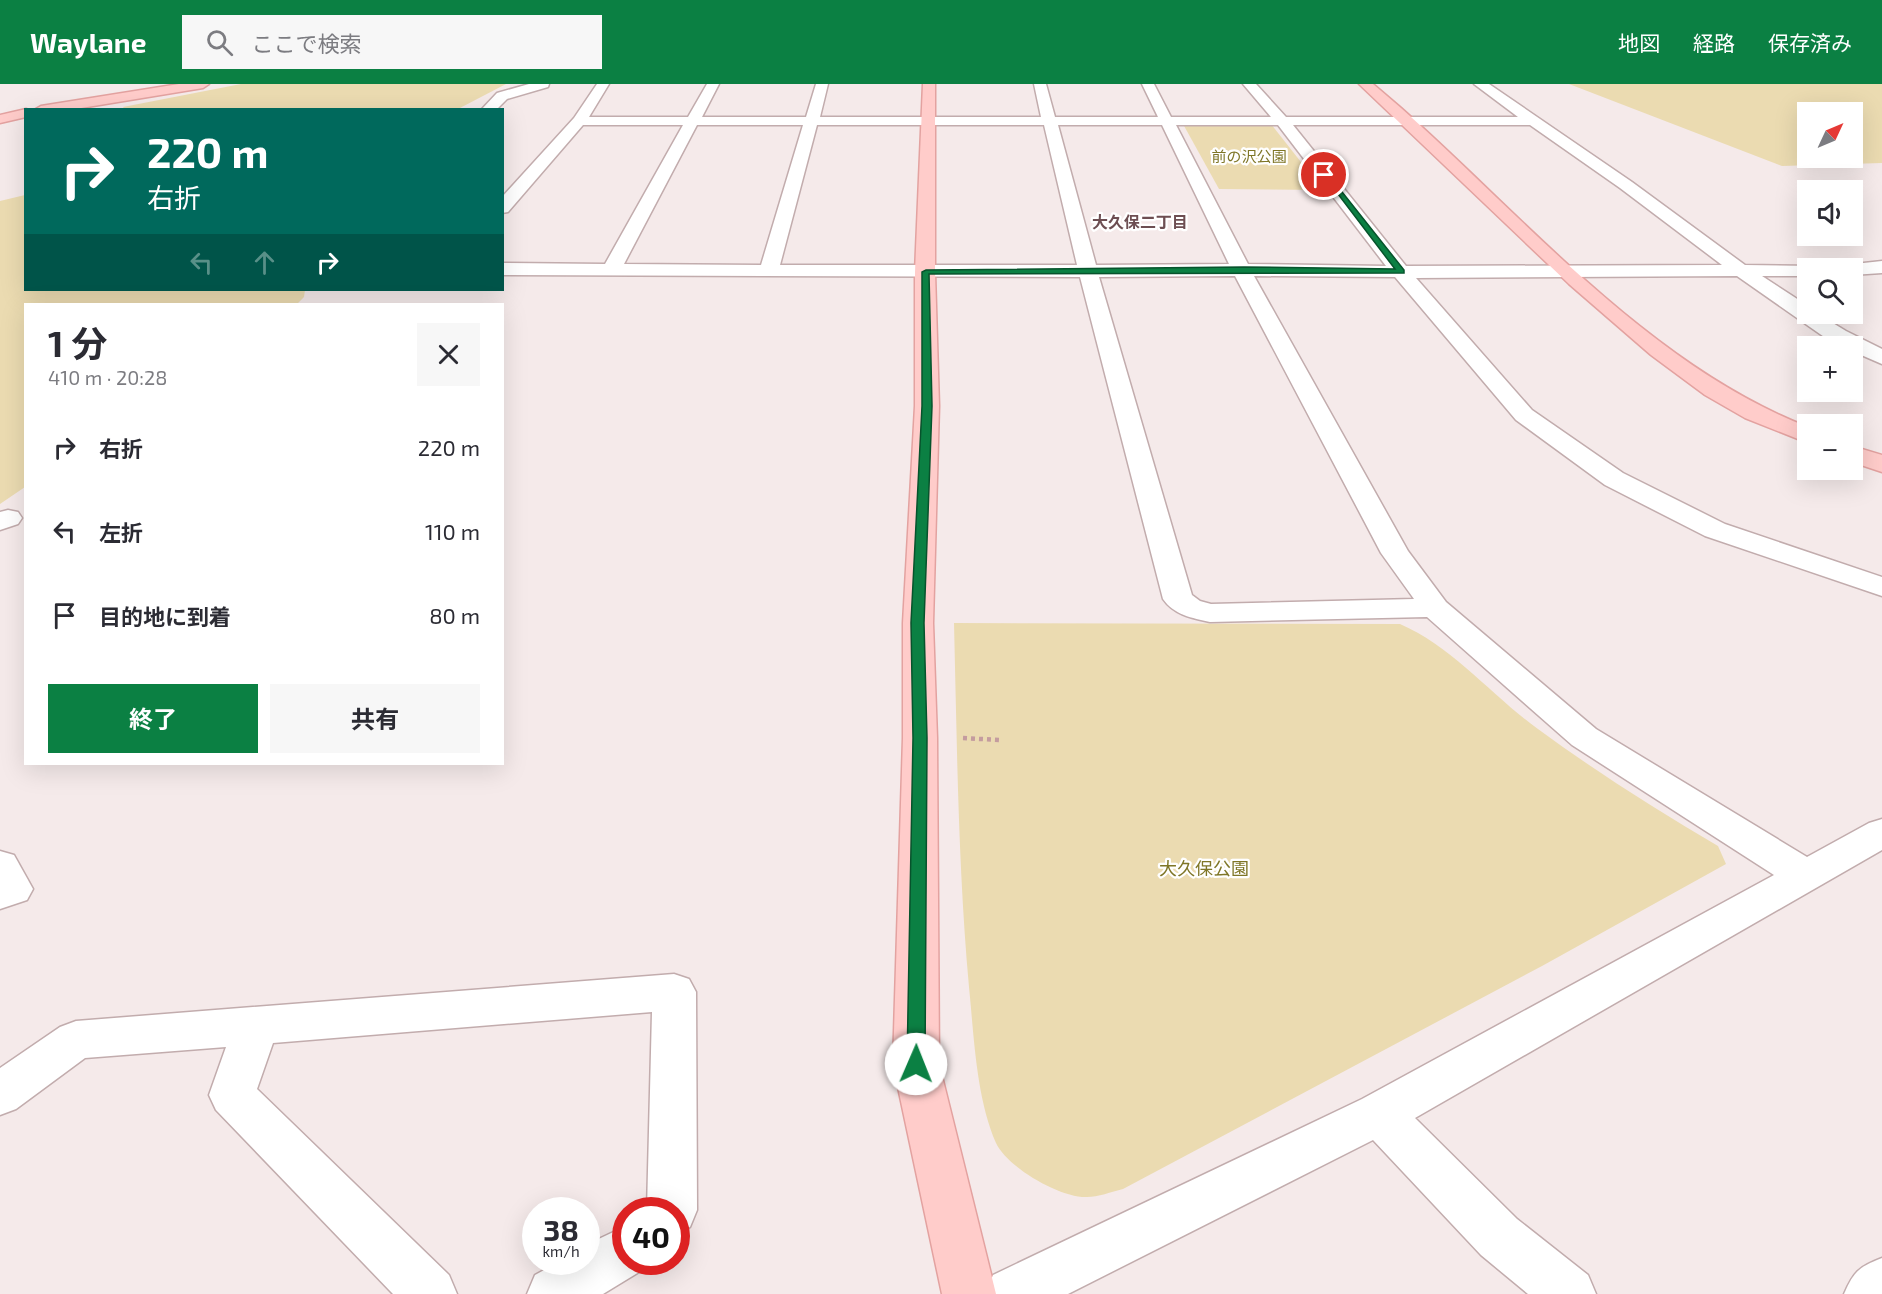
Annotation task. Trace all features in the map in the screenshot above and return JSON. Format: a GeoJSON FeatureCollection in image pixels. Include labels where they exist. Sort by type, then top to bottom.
{"type":"FeatureCollection","features":[{"type":"Feature","properties":{"kind":"street"},"geometry":{"type":"LineString","coordinates":[[53,108],[203,84]]}},
{"type":"Feature","properties":{"kind":"street"},"geometry":{"type":"LineString","coordinates":[[490,108],[502,96],[543,84]]}},
{"type":"Feature","properties":{"kind":"street"},"geometry":{"type":"LineString","coordinates":[[504,206],[579,121],[603,84]]}},
{"type":"Feature","properties":{"kind":"street"},"geometry":{"type":"LineString","coordinates":[[612,268],[713,84]]}},
{"type":"Feature","properties":{"kind":"street"},"geometry":{"type":"LineString","coordinates":[[769,270],[822,84]]}},
{"type":"Feature","properties":{"kind":"street"},"geometry":{"type":"LineString","coordinates":[[929,84],[926,272],[927,406],[918,623],[920,738],[916,1064],[969,1294]]}},
{"type":"Feature","properties":{"kind":"street"},"geometry":{"type":"LineString","coordinates":[[1040,84],[1178,599],[1189,608],[1210,613],[1435,608]]}},
{"type":"Feature","properties":{"kind":"street"},"geometry":{"type":"LineString","coordinates":[[1148,84],[1165,122],[1244,270],[1271,328],[1395,553],[1435,608],[1584,737],[1805,875]]}},
{"type":"Feature","properties":{"kind":"street"},"geometry":{"type":"LineString","coordinates":[[1250,84],[1401,272],[1524,415],[1614,479],[1715,530],[1882,587]]}},
{"type":"Feature","properties":{"kind":"street"},"geometry":{"type":"LineString","coordinates":[[1365,84],[1409,121],[1566,272],[1664,357],[1755,414],[1797,431]]}},
{"type":"Feature","properties":{"kind":"street"},"geometry":{"type":"LineString","coordinates":[[1480,84],[1626,185],[1740,270],[1838,336],[1882,357]]}},
{"type":"Feature","properties":{"kind":"street"},"geometry":{"type":"LineString","coordinates":[[0,119],[24,109]]}},
{"type":"Feature","properties":{"kind":"street"},"geometry":{"type":"LineString","coordinates":[[579,121],[1531,121]]}},
{"type":"Feature","properties":{"kind":"street"},"geometry":{"type":"LineString","coordinates":[[1863,268],[1882,267]]}},
{"type":"Feature","properties":{"kind":"street"},"geometry":{"type":"LineString","coordinates":[[504,269],[926,272],[1797,270]]}},
{"type":"Feature","properties":{"kind":"street"},"geometry":{"type":"LineString","coordinates":[[1863,457],[1882,464]]}},
{"type":"Feature","properties":{"kind":"street"},"geometry":{"type":"LineString","coordinates":[[1012,1294],[1379,1113],[1882,833]]}},
{"type":"Feature","properties":{"kind":"street"},"geometry":{"type":"LineString","coordinates":[[0,865],[13,889],[0,894]]}},
{"type":"Feature","properties":{"kind":"street"},"geometry":{"type":"LineString","coordinates":[[0,1094],[76,1040],[674,992],[672,1197]]}},
{"type":"Feature","properties":{"kind":"street"},"geometry":{"type":"LineString","coordinates":[[256,1026],[232,1095],[430,1294]]}},
{"type":"Feature","properties":{"kind":"street"},"geometry":{"type":"LineString","coordinates":[[1379,1113],[1499,1237],[1569,1294]]}},
{"type":"Feature","properties":{"kind":"street"},"geometry":{"type":"LineString","coordinates":[[554,1294],[612,1259]]}},
{"type":"Feature","properties":{"kind":"street"},"geometry":{"type":"LineString","coordinates":[[1871,1294],[1882,1284]]}},
{"type":"Feature","properties":{"kind":"green space"},"geometry":{"type":"Polygon","coordinates":[[[241,84],[506,84],[460,108],[123,107],[241,84]]]}},
{"type":"Feature","properties":{"kind":"green space"},"geometry":{"type":"Polygon","coordinates":[[[1569,84],[1882,84],[1882,163],[1863,164],[1863,102],[1797,102],[1797,166],[1782,166],[1569,84]]]}},
{"type":"Feature","properties":{"kind":"green space","name":"前の沢公園"},"geometry":{"type":"Polygon","coordinates":[[[1183,124],[1271,124],[1323,190],[1219,189],[1183,124]]]}},
{"type":"Feature","properties":{"kind":"green space"},"geometry":{"type":"Polygon","coordinates":[[[24,195],[24,291],[305,291],[304,297],[298,303],[24,303],[24,488],[0,504],[0,201],[24,195]]]}},
{"type":"Feature","properties":{"kind":"green space","name":"大久保公園"},"geometry":{"type":"Polygon","coordinates":[[[954,623],[1400,624],[1437,645],[1521,716],[1560,745],[1626,790],[1718,846],[1726,864],[1542,966],[1123,1189],[1091,1197],[1063,1192],[1049,1187],[1023,1171],[1002,1152],[989,1125],[980,1086],[962,896],[954,623]]]}},
{"type":"Feature","properties":{"kind":"district","name":"大久保二丁目"},"geometry":{"type":"Point","coordinates":[1140,222]}},
{"type":"Feature","properties":{"kind":"route"},"geometry":{"type":"LineString","coordinates":[[916,1064],[920,738],[918,623],[927,406],[926,272],[1244,270],[1401,272],[1324,175]]}}]}
